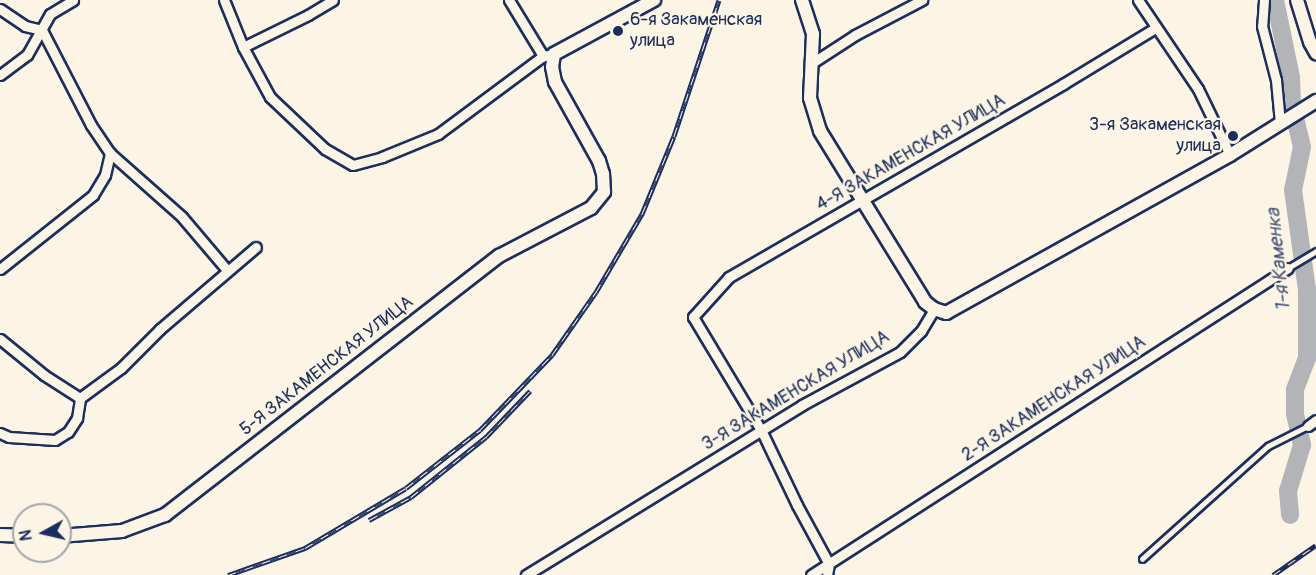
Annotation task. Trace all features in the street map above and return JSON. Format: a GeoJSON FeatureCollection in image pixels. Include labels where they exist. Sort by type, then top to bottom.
{"type":"FeatureCollection","features":[{"type":"Feature","properties":{"kind":"street"},"geometry":{"type":"LineString","coordinates":[[0,75],[27,55],[50,14],[73,0]]}},
{"type":"Feature","properties":{"kind":"street"},"geometry":{"type":"LineString","coordinates":[[224,0],[243,46],[270,96],[325,149],[352,165],[382,157],[438,134],[548,55],[654,0]]}},
{"type":"Feature","properties":{"kind":"street"},"geometry":{"type":"LineString","coordinates":[[243,46],[308,15],[333,0]]}},
{"type":"Feature","properties":{"kind":"street"},"geometry":{"type":"LineString","coordinates":[[509,0],[548,55]]}},
{"type":"Feature","properties":{"kind":"street"},"geometry":{"type":"LineString","coordinates":[[802,0],[813,34],[810,98],[814,117],[925,302],[934,309],[946,313],[1230,155],[1311,104]]}},
{"type":"Feature","properties":{"kind":"street"},"geometry":{"type":"LineString","coordinates":[[812,63],[855,35],[922,0]]}},
{"type":"Feature","properties":{"kind":"street"},"geometry":{"type":"LineString","coordinates":[[1138,0],[1198,89],[1230,155]]}},
{"type":"Feature","properties":{"kind":"street"},"geometry":{"type":"LineString","coordinates":[[1264,0],[1262,26],[1276,80],[1280,123]]}},
{"type":"Feature","properties":{"kind":"street"},"geometry":{"type":"LineString","coordinates":[[1297,0],[1310,42],[1316,53]]}},
{"type":"Feature","properties":{"kind":"street"},"geometry":{"type":"LineString","coordinates":[[0,9],[25,26],[42,30],[91,125],[110,153],[182,217],[227,270]]}},
{"type":"Feature","properties":{"kind":"street","name":"4-Я ЗАКАМЕНСКАЯ УЛИЦА"},"geometry":{"type":"LineString","coordinates":[[761,430],[693,317],[729,277],[862,198],[1063,84],[1155,28]]}},
{"type":"Feature","properties":{"kind":"street","name":"5-Я ЗАКАМЕНСКАЯ УЛИЦА"},"geometry":{"type":"LineString","coordinates":[[72,535],[122,531],[165,515],[499,256],[555,225],[580,216],[604,192],[599,161],[555,82],[548,55]]}},
{"type":"Feature","properties":{"kind":"street"},"geometry":{"type":"LineString","coordinates":[[0,269],[93,195],[105,175],[110,153]]}},
{"type":"Feature","properties":{"kind":"street"},"geometry":{"type":"LineString","coordinates":[[0,433],[9,437],[54,440],[68,432],[77,418],[80,398],[121,368],[160,329],[256,247]]}},
{"type":"Feature","properties":{"kind":"street","name":"2-Я ЗАКАМЕНСКАЯ УЛИЦА"},"geometry":{"type":"LineString","coordinates":[[811,575],[1288,268]]}},
{"type":"Feature","properties":{"kind":"street","name":"3-Я ЗАКАМЕНСКАЯ УЛИЦА"},"geometry":{"type":"LineString","coordinates":[[526,575],[802,405],[900,352],[921,331],[934,309]]}},
{"type":"Feature","properties":{"kind":"street"},"geometry":{"type":"LineString","coordinates":[[0,339],[44,375],[80,398]]}},
{"type":"Feature","properties":{"kind":"street"},"geometry":{"type":"LineString","coordinates":[[761,430],[797,505],[829,564],[827,575]]}},
{"type":"Feature","properties":{"kind":"lane","name":"2-Я ЗАКАМЕНСКАЯ УЛИЦА"},"geometry":{"type":"LineString","coordinates":[[1288,268],[1316,251]]}},
{"type":"Feature","properties":{"kind":"lane"},"geometry":{"type":"LineString","coordinates":[[1142,559],[1268,446],[1312,423]]}},
{"type":"Feature","properties":{"kind":"waterway","name":"1-я Каменка"},"geometry":{"type":"LineString","coordinates":[[1275,0],[1291,77],[1292,105],[1302,147],[1293,190],[1307,289],[1307,358],[1295,390],[1295,414],[1302,445],[1288,491],[1290,515]]}},
{"type":"Feature","properties":{"kind":"railway"},"geometry":{"type":"LineString","coordinates":[[228,575],[305,548],[406,488],[480,430],[552,355],[596,292],[642,214],[674,136],[719,0]]}},
{"type":"Feature","properties":{"kind":"railway"},"geometry":{"type":"LineString","coordinates":[[369,520],[411,497],[486,437],[530,391]]}},
{"type":"Feature","properties":{"kind":"railway"},"geometry":{"type":"LineString","coordinates":[[1273,575],[1316,545]]}},
{"type":"Feature","properties":{"kind":"place","name":"6-я Закаменская улица"},"geometry":{"type":"Point","coordinates":[618,31]}},
{"type":"Feature","properties":{"kind":"place","name":"3-я Закаменская улица"},"geometry":{"type":"Point","coordinates":[1233,136]}}]}
